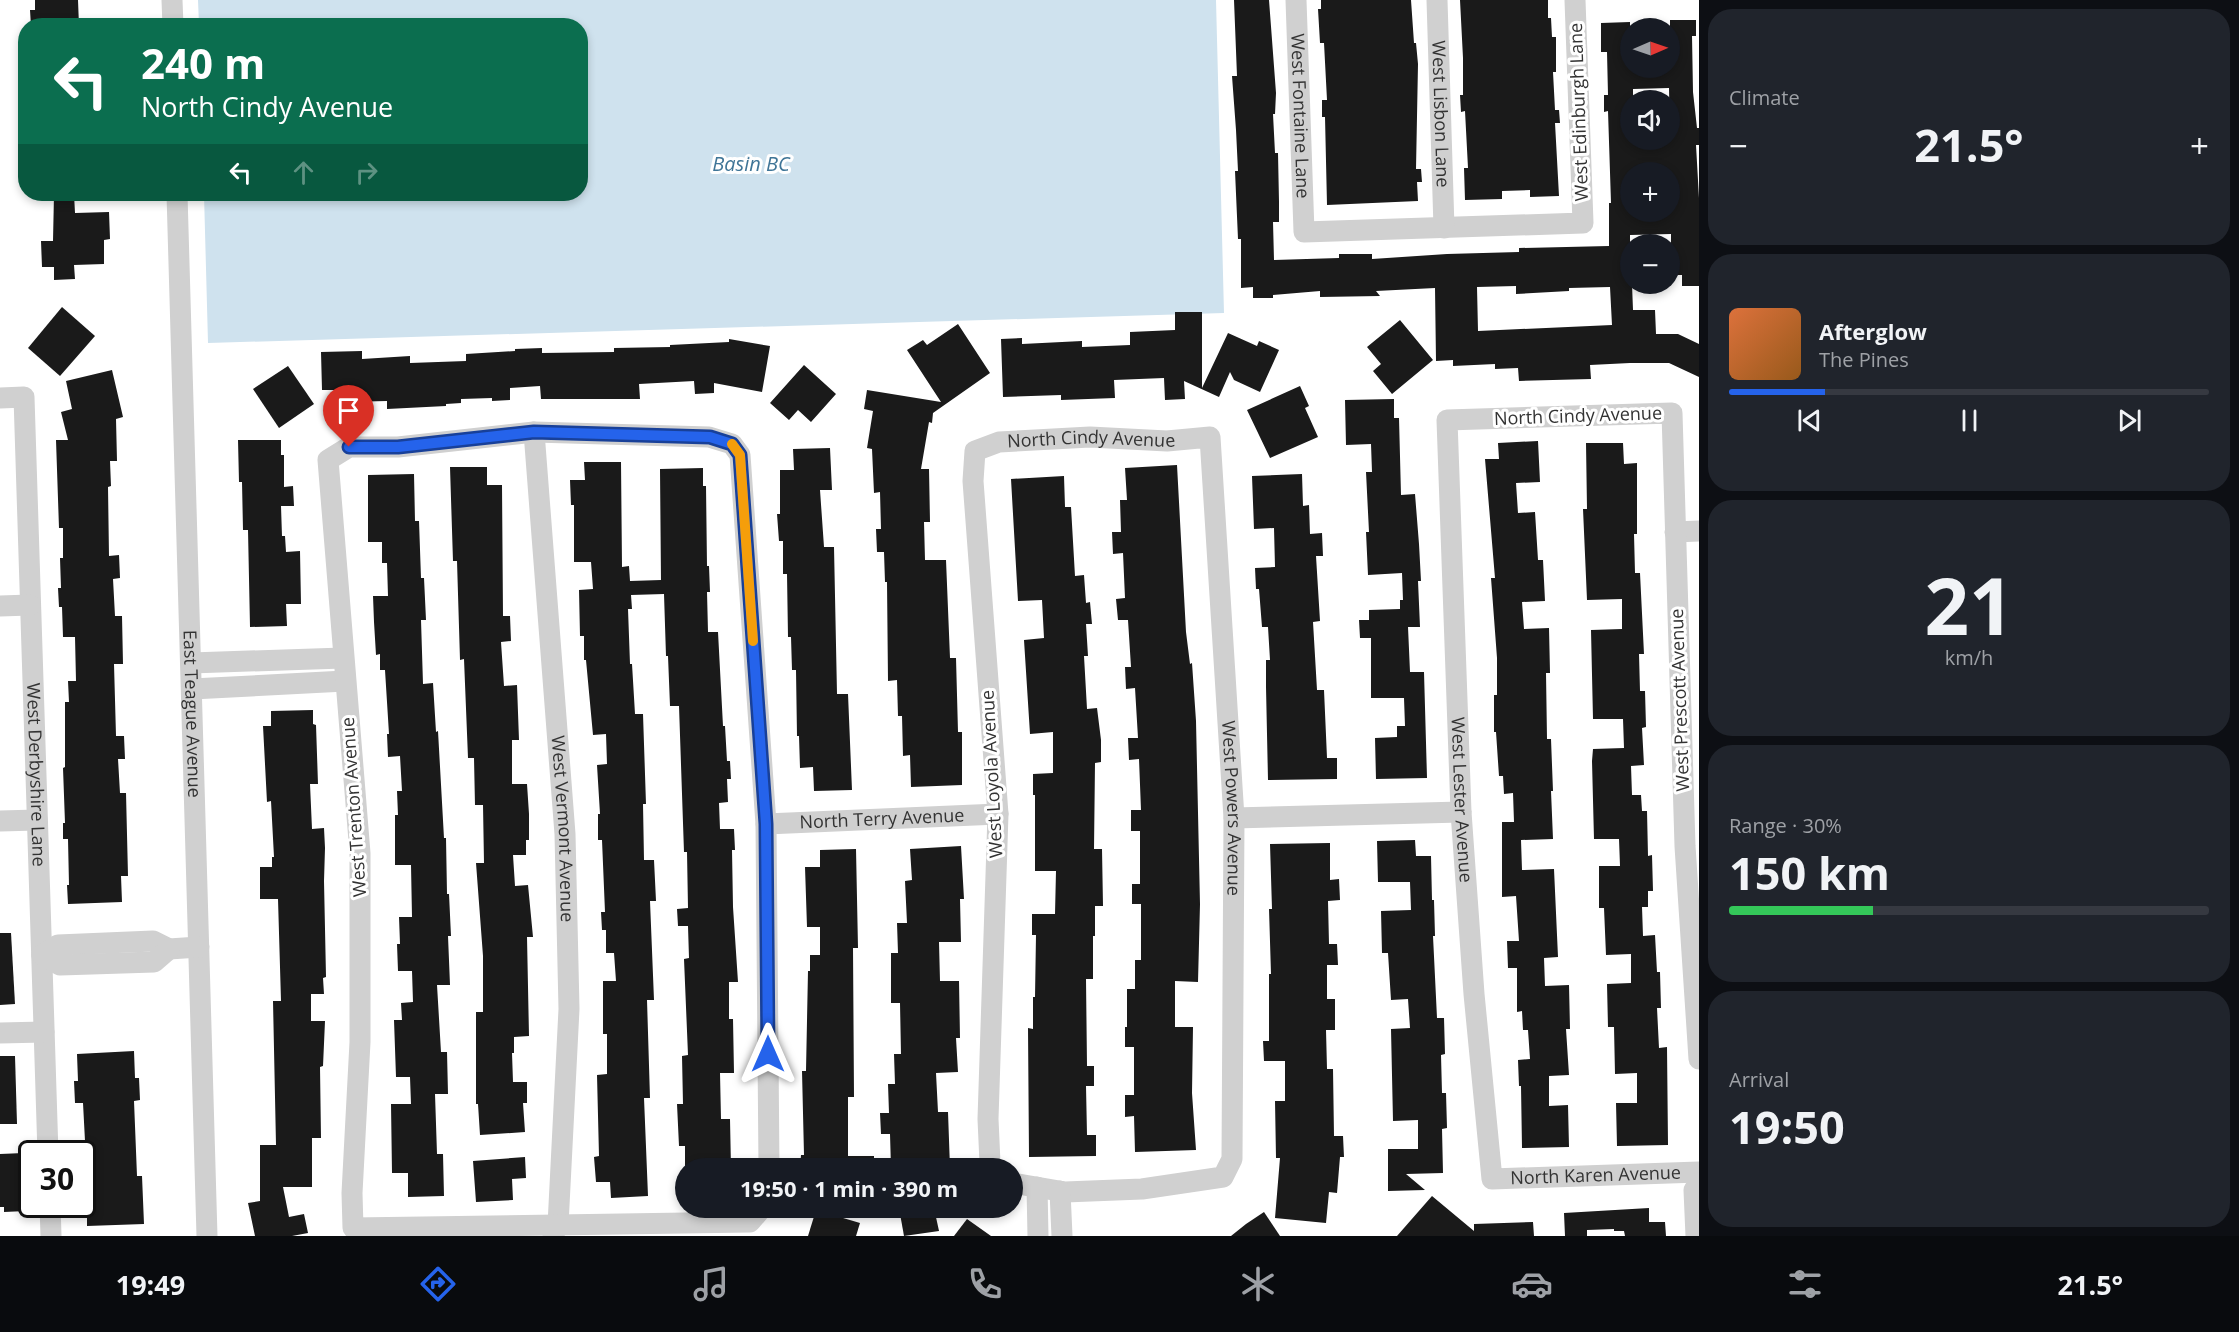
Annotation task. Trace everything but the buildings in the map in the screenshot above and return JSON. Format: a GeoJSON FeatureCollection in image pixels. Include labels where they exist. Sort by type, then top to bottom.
{"type":"FeatureCollection","features":[{"type":"Feature","properties":{"kind":"street"},"geometry":{"type":"LineString","coordinates":[[172,0],[173,18]]}},
{"type":"Feature","properties":{"kind":"street","name":"West Fontaine Lane"},"geometry":{"type":"LineString","coordinates":[[1296,0],[1304,232],[1444,228]]}},
{"type":"Feature","properties":{"kind":"street","name":"West Lisbon Lane"},"geometry":{"type":"LineString","coordinates":[[1437,0],[1444,228]]}},
{"type":"Feature","properties":{"kind":"street","name":"West Edinburgh Lane"},"geometry":{"type":"LineString","coordinates":[[1444,228],[1583,223],[1575,0]]}},
{"type":"Feature","properties":{"kind":"street","name":"East Teague Avenue"},"geometry":{"type":"LineString","coordinates":[[177,201],[207,1236]]}},
{"type":"Feature","properties":{"kind":"street","name":"West Derbyshire Lane"},"geometry":{"type":"LineString","coordinates":[[0,398],[24,397],[48,1140]]}},
{"type":"Feature","properties":{"kind":"street","name":"North Cindy Avenue"},"geometry":{"type":"LineString","coordinates":[[1447,420],[1672,413]]}},
{"type":"Feature","properties":{"kind":"street","name":"West Prescott Avenue"},"geometry":{"type":"LineString","coordinates":[[1672,413],[1685,846],[1699,1059]]}},
{"type":"Feature","properties":{"kind":"street","name":"West Lester Avenue"},"geometry":{"type":"LineString","coordinates":[[1447,420],[1461,812],[1474,994],[1492,1179]]}},
{"type":"Feature","properties":{"kind":"street"},"geometry":{"type":"LineString","coordinates":[[534,432],[710,437],[732,444],[740,455],[766,824],[769,1158]]}},
{"type":"Feature","properties":{"kind":"street","name":"West Trenton Avenue"},"geometry":{"type":"LineString","coordinates":[[534,432],[398,447],[349,447],[328,460],[360,853],[360,1042],[352,1192],[354,1228],[558,1232]]}},
{"type":"Feature","properties":{"kind":"street","name":"West Vermont Avenue"},"geometry":{"type":"LineString","coordinates":[[534,432],[565,834],[569,1009],[558,1232]]}},
{"type":"Feature","properties":{"kind":"street","name":"North Cindy Avenue"},"geometry":{"type":"LineString","coordinates":[[975,451],[999,442],[1090,437],[1167,441],[1210,437]]}},
{"type":"Feature","properties":{"kind":"street","name":"West Powers Avenue"},"geometry":{"type":"LineString","coordinates":[[1060,1191],[1142,1189],[1223,1177],[1232,1159],[1234,818],[1210,437]]}},
{"type":"Feature","properties":{"kind":"street","name":"West Loyola Avenue"},"geometry":{"type":"LineString","coordinates":[[975,451],[973,481],[998,814],[988,1119],[990,1158]]}},
{"type":"Feature","properties":{"kind":"street"},"geometry":{"type":"LineString","coordinates":[[1675,532],[1699,531]]}},
{"type":"Feature","properties":{"kind":"street"},"geometry":{"type":"LineString","coordinates":[[0,606],[30,605]]}},
{"type":"Feature","properties":{"kind":"street"},"geometry":{"type":"LineString","coordinates":[[191,663],[343,658]]}},
{"type":"Feature","properties":{"kind":"street"},"geometry":{"type":"LineString","coordinates":[[192,689],[345,681]]}},
{"type":"Feature","properties":{"kind":"street"},"geometry":{"type":"LineString","coordinates":[[1234,818],[1461,812]]}},
{"type":"Feature","properties":{"kind":"street","name":"North Terry Avenue"},"geometry":{"type":"LineString","coordinates":[[766,824],[998,814]]}},
{"type":"Feature","properties":{"kind":"street"},"geometry":{"type":"LineString","coordinates":[[0,821],[37,820]]}},
{"type":"Feature","properties":{"kind":"street"},"geometry":{"type":"LineString","coordinates":[[107,954],[112,934],[120,928],[136,927],[161,945],[199,947]]}},
{"type":"Feature","properties":{"kind":"street"},"geometry":{"type":"LineString","coordinates":[[42,955],[58,945],[154,962],[161,945]]}},
{"type":"Feature","properties":{"kind":"street"},"geometry":{"type":"LineString","coordinates":[[0,1033],[44,1032]]}},
{"type":"Feature","properties":{"kind":"street","name":"North Karen Avenue"},"geometry":{"type":"LineString","coordinates":[[1492,1179],[1699,1172]]}},
{"type":"Feature","properties":{"kind":"street"},"geometry":{"type":"LineString","coordinates":[[1696,1236],[1694,1190],[1699,1183]]}},
{"type":"Feature","properties":{"kind":"street"},"geometry":{"type":"LineString","coordinates":[[1023,1185],[1060,1191],[1062,1236]]}},
{"type":"Feature","properties":{"kind":"street"},"geometry":{"type":"LineString","coordinates":[[1037,1187],[1038,1236]]}},
{"type":"Feature","properties":{"kind":"street"},"geometry":{"type":"LineString","coordinates":[[50,1218],[51,1236]]}},
{"type":"Feature","properties":{"kind":"street"},"geometry":{"type":"LineString","coordinates":[[558,1232],[721,1218]]}},
{"type":"Feature","properties":{"kind":"water","name":"Basin BC"},"geometry":{"type":"Polygon","coordinates":[[[198,0],[1216,0],[1224,313],[208,343],[204,201],[588,201],[588,18],[199,18],[198,0]]]}},
{"type":"Feature","properties":{"kind":"slow traffic"},"geometry":{"type":"LineString","coordinates":[[732,444],[740,455],[753,641]]}},
{"type":"Feature","properties":{"kind":"route"},"geometry":{"type":"LineString","coordinates":[[349,447],[398,447],[534,432],[710,437],[732,444],[740,455],[766,824],[768,1054]]}}]}
